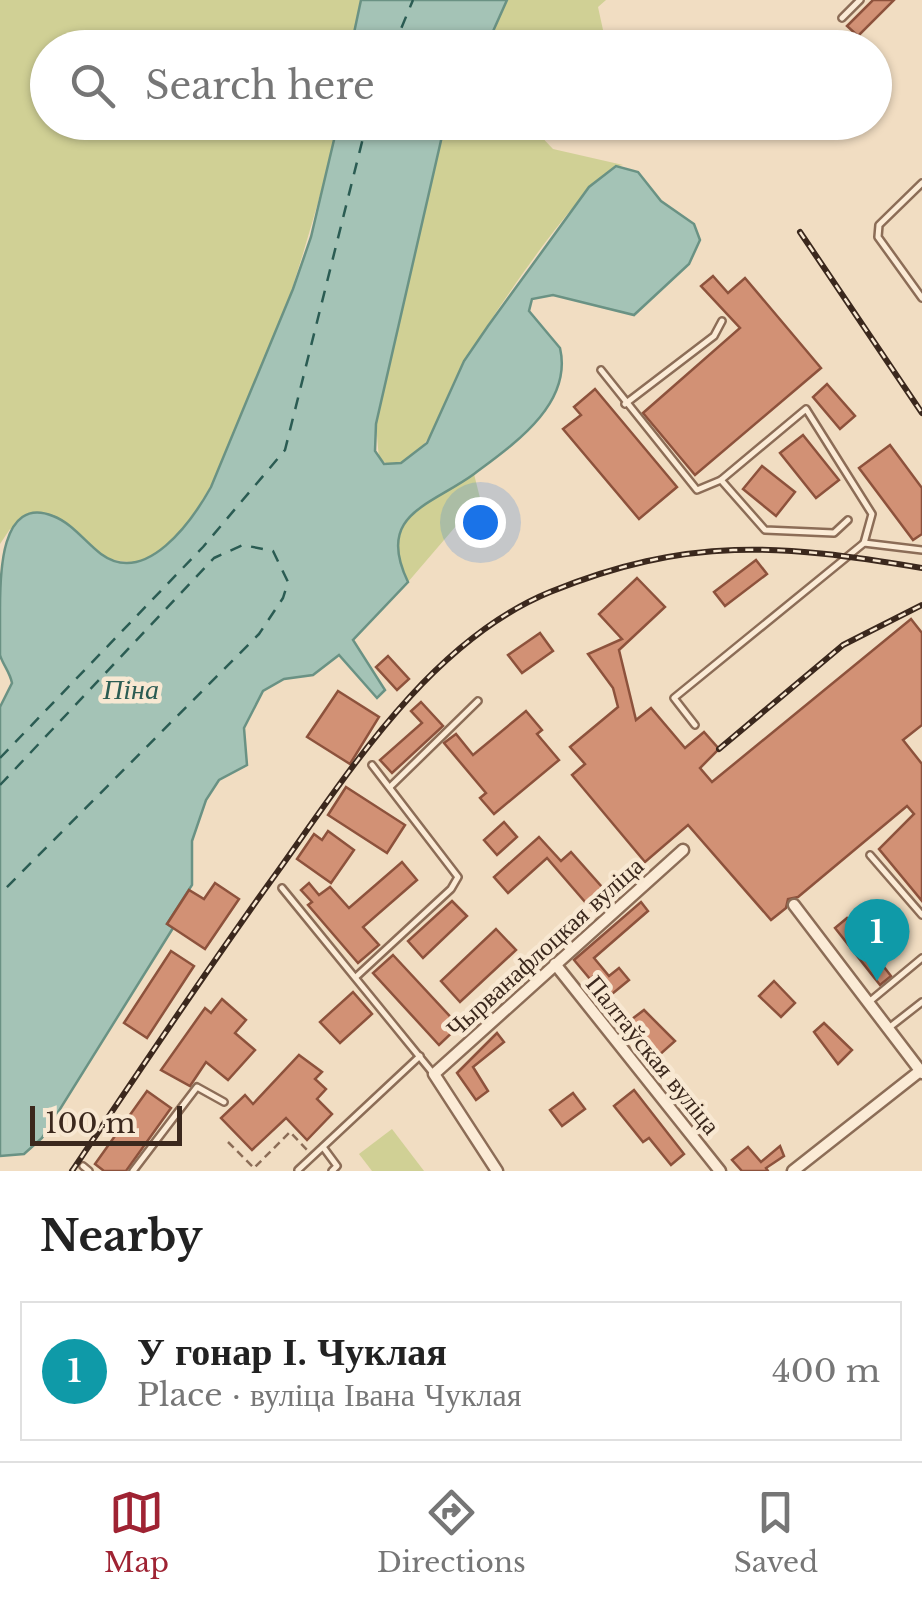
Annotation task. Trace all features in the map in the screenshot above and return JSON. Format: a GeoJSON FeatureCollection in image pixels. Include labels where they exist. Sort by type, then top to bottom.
{"type":"FeatureCollection","features":[{"type":"Feature","properties":{"kind":"street","name":"Чырванафлоцкая вуліца"},"geometry":{"type":"LineString","coordinates":[[434,1074],[683,850]]}},
{"type":"Feature","properties":{"kind":"street"},"geometry":{"type":"LineString","coordinates":[[793,1171],[921,1072],[794,905]]}},
{"type":"Feature","properties":{"kind":"street","name":"Палтаўская вуліца"},"geometry":{"type":"LineString","coordinates":[[555,964],[720,1171]]}},
{"type":"Feature","properties":{"kind":"street"},"geometry":{"type":"LineString","coordinates":[[434,1074],[497,1171]]}},
{"type":"Feature","properties":{"kind":"lane"},"geometry":{"type":"LineString","coordinates":[[842,18],[860,0]]}},
{"type":"Feature","properties":{"kind":"lane"},"geometry":{"type":"LineString","coordinates":[[922,183],[879,225],[878,237],[922,298]]}},
{"type":"Feature","properties":{"kind":"lane"},"geometry":{"type":"LineString","coordinates":[[625,404],[714,336],[722,321]]}},
{"type":"Feature","properties":{"kind":"lane"},"geometry":{"type":"LineString","coordinates":[[601,370],[697,490],[722,480],[806,409],[872,514],[864,543],[674,698],[696,725]]}},
{"type":"Feature","properties":{"kind":"lane"},"geometry":{"type":"LineString","coordinates":[[722,480],[765,530],[834,533],[848,520]]}},
{"type":"Feature","properties":{"kind":"lane"},"geometry":{"type":"LineString","coordinates":[[864,543],[922,550]]}},
{"type":"Feature","properties":{"kind":"lane"},"geometry":{"type":"LineString","coordinates":[[390,787],[478,701]]}},
{"type":"Feature","properties":{"kind":"lane"},"geometry":{"type":"LineString","coordinates":[[357,976],[451,889],[458,877],[372,764]]}},
{"type":"Feature","properties":{"kind":"lane"},"geometry":{"type":"LineString","coordinates":[[870,856],[922,915]]}},
{"type":"Feature","properties":{"kind":"lane"},"geometry":{"type":"LineString","coordinates":[[282,888],[434,1074]]}},
{"type":"Feature","properties":{"kind":"lane"},"geometry":{"type":"LineString","coordinates":[[869,1002],[922,958]]}},
{"type":"Feature","properties":{"kind":"lane"},"geometry":{"type":"LineString","coordinates":[[888,1028],[922,1002]]}},
{"type":"Feature","properties":{"kind":"lane"},"geometry":{"type":"LineString","coordinates":[[298,1170],[420,1056]]}},
{"type":"Feature","properties":{"kind":"lane"},"geometry":{"type":"LineString","coordinates":[[133,1171],[197,1086],[224,1102]]}},
{"type":"Feature","properties":{"kind":"lane"},"geometry":{"type":"LineString","coordinates":[[323,1147],[337,1166],[332,1171]]}},
{"type":"Feature","properties":{"kind":"path"},"geometry":{"type":"LineString","coordinates":[[228,1142],[254,1168],[290,1132],[313,1156]]}},
{"type":"Feature","properties":{"kind":"green space"},"geometry":{"type":"Polygon","coordinates":[[[0,0],[361,0],[355,30],[30,30],[30,140],[334,140],[312,224],[266,364],[206,493],[174,538],[142,561],[131,562],[97,556],[10,529],[0,544],[0,0]]]}},
{"type":"Feature","properties":{"kind":"green space"},"geometry":{"type":"Polygon","coordinates":[[[507,0],[606,0],[598,7],[603,30],[494,30],[507,0]]]}},
{"type":"Feature","properties":{"kind":"green space"},"geometry":{"type":"Polygon","coordinates":[[[441,140],[544,140],[553,149],[623,165],[607,173],[585,194],[534,257],[468,355],[434,428],[418,451],[392,466],[379,459],[376,424],[441,140]]]}},
{"type":"Feature","properties":{"kind":"green space"},"geometry":{"type":"Polygon","coordinates":[[[474,474],[480,498],[408,582],[400,560],[403,527],[425,503],[474,474]]]}},
{"type":"Feature","properties":{"kind":"green space"},"geometry":{"type":"Polygon","coordinates":[[[392,1129],[424,1171],[372,1171],[359,1154],[392,1129]]]}},
{"type":"Feature","properties":{"kind":"water"},"geometry":{"type":"Polygon","coordinates":[[[361,0],[507,0],[494,30],[355,30],[361,0]]]}},
{"type":"Feature","properties":{"kind":"water","name":"Піна"},"geometry":{"type":"Polygon","coordinates":[[[334,140],[441,140],[376,424],[375,451],[384,464],[401,463],[427,443],[464,361],[589,187],[616,166],[638,172],[661,201],[694,224],[700,240],[689,264],[634,315],[553,295],[532,299],[529,311],[560,348],[562,368],[558,387],[549,405],[522,436],[474,474],[425,504],[403,526],[398,541],[408,582],[353,640],[385,690],[377,698],[339,655],[313,675],[284,679],[263,691],[244,728],[247,765],[219,780],[206,800],[192,841],[192,885],[167,924],[173,928],[42,1138],[24,1154],[0,1156],[0,707],[12,683],[0,655],[1,578],[7,542],[22,517],[36,513],[60,519],[101,554],[118,562],[134,562],[151,556],[180,532],[211,487],[311,237],[334,140]]]}},
{"type":"Feature","properties":{"kind":"building"},"geometry":{"type":"Polygon","coordinates":[[[873,0],[894,0],[864,30],[847,26],[873,0]]]}},
{"type":"Feature","properties":{"kind":"building"},"geometry":{"type":"Polygon","coordinates":[[[713,276],[728,293],[745,278],[821,368],[695,475],[643,413],[740,328],[701,286],[713,276]]]}},
{"type":"Feature","properties":{"kind":"building"},"geometry":{"type":"Polygon","coordinates":[[[827,384],[855,416],[840,429],[813,397],[827,384]]]}},
{"type":"Feature","properties":{"kind":"building"},"geometry":{"type":"Polygon","coordinates":[[[595,389],[677,487],[639,519],[563,429],[581,415],[574,407],[595,389]]]}},
{"type":"Feature","properties":{"kind":"building"},"geometry":{"type":"Polygon","coordinates":[[[803,435],[839,480],[816,498],[780,453],[803,435]]]}},
{"type":"Feature","properties":{"kind":"building"},"geometry":{"type":"Polygon","coordinates":[[[890,445],[922,488],[922,534],[913,540],[859,468],[890,445]]]}},
{"type":"Feature","properties":{"kind":"building"},"geometry":{"type":"Polygon","coordinates":[[[762,466],[795,492],[776,516],[743,489],[762,466]]]}},
{"type":"Feature","properties":{"kind":"building"},"geometry":{"type":"Polygon","coordinates":[[[756,560],[767,574],[725,606],[714,592],[756,560]]]}},
{"type":"Feature","properties":{"kind":"building"},"geometry":{"type":"Polygon","coordinates":[[[637,578],[665,607],[619,650],[636,720],[651,708],[685,748],[704,732],[719,749],[700,768],[712,782],[911,619],[922,633],[922,725],[903,740],[922,764],[922,901],[879,849],[914,814],[907,806],[798,897],[788,899],[786,908],[771,920],[688,825],[645,862],[572,775],[585,764],[570,747],[618,707],[613,688],[588,654],[622,639],[599,614],[637,578]]]}},
{"type":"Feature","properties":{"kind":"building"},"geometry":{"type":"Polygon","coordinates":[[[540,633],[553,651],[522,673],[508,655],[540,633]]]}},
{"type":"Feature","properties":{"kind":"building"},"geometry":{"type":"Polygon","coordinates":[[[388,656],[409,679],[397,690],[376,667],[388,656]]]}},
{"type":"Feature","properties":{"kind":"building"},"geometry":{"type":"Polygon","coordinates":[[[338,691],[379,717],[350,764],[307,737],[338,691]]]}},
{"type":"Feature","properties":{"kind":"building"},"geometry":{"type":"Polygon","coordinates":[[[421,702],[443,726],[392,773],[380,760],[422,723],[411,711],[421,702]]]}},
{"type":"Feature","properties":{"kind":"building"},"geometry":{"type":"Polygon","coordinates":[[[526,711],[542,730],[537,734],[559,760],[494,814],[480,798],[486,793],[444,743],[456,734],[473,755],[526,711]]]}},
{"type":"Feature","properties":{"kind":"building"},"geometry":{"type":"Polygon","coordinates":[[[346,787],[405,825],[387,853],[328,815],[346,787]]]}},
{"type":"Feature","properties":{"kind":"building"},"geometry":{"type":"Polygon","coordinates":[[[504,822],[517,837],[497,855],[484,840],[504,822]]]}},
{"type":"Feature","properties":{"kind":"building"},"geometry":{"type":"Polygon","coordinates":[[[328,831],[354,850],[331,883],[297,859],[314,834],[322,840],[328,831]]]}},
{"type":"Feature","properties":{"kind":"building"},"geometry":{"type":"Polygon","coordinates":[[[539,837],[561,861],[571,852],[609,895],[592,910],[547,858],[508,893],[494,877],[539,837]]]}},
{"type":"Feature","properties":{"kind":"building"},"geometry":{"type":"Polygon","coordinates":[[[402,862],[417,880],[363,927],[379,945],[358,963],[308,905],[312,902],[301,890],[309,883],[319,895],[330,887],[349,908],[402,862]]]}},
{"type":"Feature","properties":{"kind":"building"},"geometry":{"type":"Polygon","coordinates":[[[215,883],[239,899],[205,949],[167,924],[189,890],[204,899],[215,883]]]}},
{"type":"Feature","properties":{"kind":"building"},"geometry":{"type":"Polygon","coordinates":[[[452,901],[467,916],[423,958],[408,941],[452,901]]]}},
{"type":"Feature","properties":{"kind":"building"},"geometry":{"type":"Polygon","coordinates":[[[641,902],[648,911],[594,958],[609,976],[619,968],[629,980],[612,994],[596,974],[590,979],[574,960],[641,902]]]}},
{"type":"Feature","properties":{"kind":"building"},"geometry":{"type":"Polygon","coordinates":[[[847,918],[865,940],[871,935],[877,943],[870,949],[891,976],[880,985],[835,928],[847,918]]]}},
{"type":"Feature","properties":{"kind":"building"},"geometry":{"type":"Polygon","coordinates":[[[496,929],[516,950],[460,1002],[441,981],[496,929]]]}},
{"type":"Feature","properties":{"kind":"building"},"geometry":{"type":"Polygon","coordinates":[[[171,951],[194,966],[147,1038],[124,1023],[171,951]]]}},
{"type":"Feature","properties":{"kind":"building"},"geometry":{"type":"Polygon","coordinates":[[[393,955],[459,1026],[439,1045],[373,973],[393,955]]]}},
{"type":"Feature","properties":{"kind":"building"},"geometry":{"type":"Polygon","coordinates":[[[774,981],[795,1003],[781,1017],[759,996],[774,981]]]}},
{"type":"Feature","properties":{"kind":"building"},"geometry":{"type":"Polygon","coordinates":[[[353,992],[372,1014],[340,1043],[320,1022],[353,992]]]}},
{"type":"Feature","properties":{"kind":"building"},"geometry":{"type":"Polygon","coordinates":[[[222,999],[246,1020],[235,1033],[255,1050],[228,1080],[206,1062],[190,1086],[161,1070],[205,1008],[211,1013],[222,999]]]}},
{"type":"Feature","properties":{"kind":"building"},"geometry":{"type":"Polygon","coordinates":[[[644,1010],[675,1041],[657,1057],[628,1022],[644,1010]]]}},
{"type":"Feature","properties":{"kind":"building"},"geometry":{"type":"Polygon","coordinates":[[[824,1023],[852,1050],[838,1064],[814,1032],[824,1023]]]}},
{"type":"Feature","properties":{"kind":"building"},"geometry":{"type":"Polygon","coordinates":[[[497,1033],[504,1042],[473,1067],[488,1091],[476,1100],[457,1073],[497,1033]]]}},
{"type":"Feature","properties":{"kind":"building"},"geometry":{"type":"Polygon","coordinates":[[[299,1055],[322,1072],[315,1079],[326,1089],[317,1099],[332,1114],[307,1140],[286,1118],[252,1150],[221,1118],[245,1095],[253,1104],[299,1055]]]}},
{"type":"Feature","properties":{"kind":"building"},"geometry":{"type":"Polygon","coordinates":[[[634,1090],[684,1154],[671,1165],[649,1138],[643,1142],[614,1106],[634,1090]]]}},
{"type":"Feature","properties":{"kind":"building"},"geometry":{"type":"Polygon","coordinates":[[[147,1091],[171,1108],[126,1171],[104,1171],[95,1164],[147,1091]]]}},
{"type":"Feature","properties":{"kind":"building"},"geometry":{"type":"Polygon","coordinates":[[[573,1093],[585,1109],[562,1126],[550,1110],[573,1093]]]}},
{"type":"Feature","properties":{"kind":"building"},"geometry":{"type":"Polygon","coordinates":[[[780,1146],[784,1156],[766,1168],[768,1171],[742,1171],[732,1160],[748,1147],[761,1162],[780,1146]]]}},
{"type":"Feature","properties":{"kind":"ferry route"},"geometry":{"type":"LineString","coordinates":[[400,30],[413,0]]}},
{"type":"Feature","properties":{"kind":"ferry route"},"geometry":{"type":"LineString","coordinates":[[0,758],[203,547],[285,450],[362,140]]}},
{"type":"Feature","properties":{"kind":"ferry route"},"geometry":{"type":"LineString","coordinates":[[0,785],[214,558],[243,545],[273,551],[288,582],[283,598],[259,634],[0,894]]}},
{"type":"Feature","properties":{"kind":"railway"},"geometry":{"type":"LineString","coordinates":[[800,232],[922,413]]}},
{"type":"Feature","properties":{"kind":"railway"},"geometry":{"type":"LineString","coordinates":[[72,1171],[225,945],[364,751],[396,712],[467,642],[507,614],[550,592],[646,561],[691,553],[778,550],[922,568]]}},
{"type":"Feature","properties":{"kind":"railway"},"geometry":{"type":"LineString","coordinates":[[719,749],[843,645],[922,605]]}},
{"type":"Feature","properties":{"kind":"place","name":"У гонар І. Чуклая"},"geometry":{"type":"Point","coordinates":[877,981]}}]}
